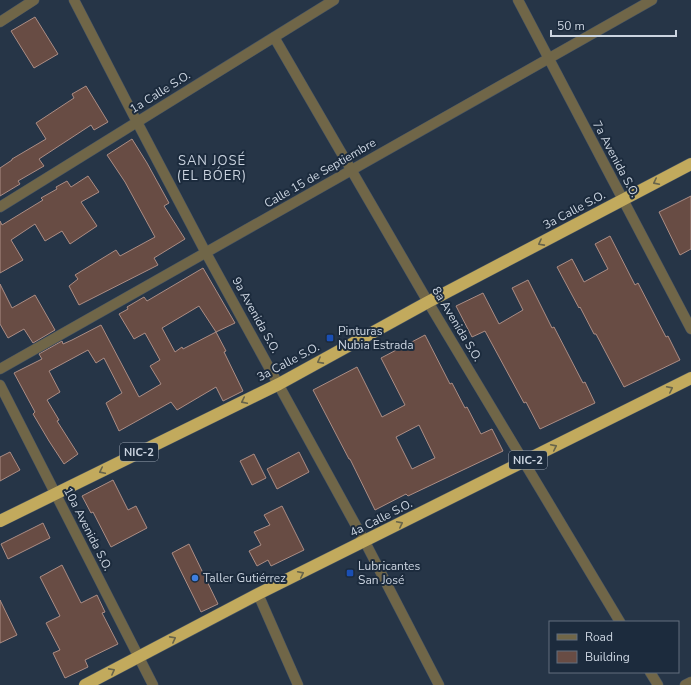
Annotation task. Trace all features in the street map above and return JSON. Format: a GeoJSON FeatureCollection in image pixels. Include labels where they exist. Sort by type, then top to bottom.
{"type":"FeatureCollection","features":[{"type":"Feature","properties":{"kind":"highway","name":"3a Calle S.O."},"geometry":{"type":"LineString","coordinates":[[0,521],[279,384],[428,302],[691,164]]}},
{"type":"Feature","properties":{"kind":"highway","name":"4a Calle S.O."},"geometry":{"type":"LineString","coordinates":[[85,685],[258,594],[365,542],[691,378]]}},
{"type":"Feature","properties":{"kind":"street"},"geometry":{"type":"LineString","coordinates":[[0,22],[34,0]]}},
{"type":"Feature","properties":{"kind":"street","name":"9a Avenida S.O."},"geometry":{"type":"LineString","coordinates":[[74,0],[206,252],[365,542],[439,685]]}},
{"type":"Feature","properties":{"kind":"street","name":"1a Calle S.O."},"geometry":{"type":"LineString","coordinates":[[0,206],[334,0]]}},
{"type":"Feature","properties":{"kind":"street","name":"7a Avenida S.O."},"geometry":{"type":"LineString","coordinates":[[518,0],[691,329]]}},
{"type":"Feature","properties":{"kind":"street","name":"Calle 15 de Septiembre"},"geometry":{"type":"LineString","coordinates":[[0,369],[652,0]]}},
{"type":"Feature","properties":{"kind":"street","name":"8a Avenida S.O."},"geometry":{"type":"LineString","coordinates":[[274,37],[428,302],[619,621]]}},
{"type":"Feature","properties":{"kind":"street","name":"10a Avenida S.O."},"geometry":{"type":"LineString","coordinates":[[0,384],[153,685]]}},
{"type":"Feature","properties":{"kind":"street"},"geometry":{"type":"LineString","coordinates":[[258,594],[298,685]]}},
{"type":"Feature","properties":{"kind":"street"},"geometry":{"type":"LineString","coordinates":[[651,673],[658,685]]}},
{"type":"Feature","properties":{"kind":"street"},"geometry":{"type":"LineString","coordinates":[[685,685],[691,682]]}},
{"type":"Feature","properties":{"kind":"building"},"geometry":{"type":"Polygon","coordinates":[[[35,17],[58,54],[34,68],[11,31],[35,17]]]}},
{"type":"Feature","properties":{"kind":"building"},"geometry":{"type":"Polygon","coordinates":[[[86,86],[108,122],[94,130],[91,125],[39,159],[44,166],[18,181],[20,184],[0,196],[0,168],[12,159],[46,139],[36,123],[74,98],[72,94],[86,86]]]}},
{"type":"Feature","properties":{"kind":"building"},"geometry":{"type":"Polygon","coordinates":[[[132,139],[169,203],[164,206],[185,239],[154,258],[158,265],[79,305],[69,286],[78,279],[75,275],[116,250],[120,256],[155,237],[125,182],[107,155],[132,139]]]}},
{"type":"Feature","properties":{"kind":"building"},"geometry":{"type":"Polygon","coordinates":[[[88,176],[99,192],[81,202],[97,226],[70,244],[62,231],[45,241],[35,224],[11,240],[23,260],[0,273],[0,221],[2,225],[43,200],[41,198],[57,189],[56,187],[67,181],[71,187],[88,176]]]}},
{"type":"Feature","properties":{"kind":"building"},"geometry":{"type":"Polygon","coordinates":[[[691,196],[691,249],[680,255],[659,212],[691,196]]]}},
{"type":"Feature","properties":{"kind":"building"},"geometry":{"type":"Polygon","coordinates":[[[610,236],[635,285],[638,283],[666,337],[668,336],[680,360],[624,387],[596,334],[594,334],[557,267],[572,259],[584,282],[608,269],[595,244],[610,236]]]}},
{"type":"Feature","properties":{"kind":"building"},"geometry":{"type":"Polygon","coordinates":[[[203,268],[235,323],[216,332],[243,391],[223,401],[216,387],[177,410],[171,402],[119,431],[106,403],[122,393],[104,358],[96,363],[88,350],[49,371],[60,392],[47,400],[59,420],[57,421],[78,454],[64,464],[33,414],[35,412],[14,373],[42,359],[39,354],[62,341],[63,344],[101,325],[139,397],[161,384],[150,366],[160,360],[145,333],[134,339],[119,314],[128,309],[127,307],[144,297],[147,301],[203,268]],[[199,306],[162,328],[175,352],[182,347],[183,349],[216,332],[199,306]]]}},
{"type":"Feature","properties":{"kind":"building"},"geometry":{"type":"Polygon","coordinates":[[[528,280],[552,328],[554,327],[595,403],[540,429],[526,402],[524,403],[485,331],[472,337],[456,306],[483,293],[499,324],[523,310],[512,288],[528,280]]]}},
{"type":"Feature","properties":{"kind":"building"},"geometry":{"type":"Polygon","coordinates":[[[0,284],[12,308],[35,295],[55,330],[33,343],[24,329],[8,338],[0,324],[0,284]]]}},
{"type":"Feature","properties":{"kind":"building"},"geometry":{"type":"Polygon","coordinates":[[[425,335],[450,384],[452,383],[465,408],[467,407],[481,434],[492,429],[503,451],[408,496],[406,494],[375,510],[313,390],[357,367],[382,417],[405,405],[381,358],[425,335]],[[419,425],[396,437],[412,469],[435,458],[419,425]]]}},
{"type":"Feature","properties":{"kind":"building"},"geometry":{"type":"Polygon","coordinates":[[[10,452],[20,470],[0,481],[0,457],[10,452]]]}},
{"type":"Feature","properties":{"kind":"building"},"geometry":{"type":"Polygon","coordinates":[[[299,452],[309,472],[277,489],[267,469],[299,452]]]}},
{"type":"Feature","properties":{"kind":"building"},"geometry":{"type":"Polygon","coordinates":[[[254,454],[266,478],[252,485],[240,461],[254,454]]]}},
{"type":"Feature","properties":{"kind":"building"},"geometry":{"type":"Polygon","coordinates":[[[113,480],[128,510],[136,506],[147,528],[111,547],[93,512],[91,513],[82,496],[113,480]]]}},
{"type":"Feature","properties":{"kind":"building"},"geometry":{"type":"Polygon","coordinates":[[[282,506],[304,550],[271,566],[268,560],[257,566],[249,551],[261,545],[254,532],[270,525],[264,515],[282,506]]]}},
{"type":"Feature","properties":{"kind":"building"},"geometry":{"type":"Polygon","coordinates":[[[43,523],[50,538],[8,559],[1,544],[43,523]]]}},
{"type":"Feature","properties":{"kind":"building","name":"Taller Gutiérrez"},"geometry":{"type":"Polygon","coordinates":[[[189,544],[218,604],[201,612],[172,553],[189,544]]]}},
{"type":"Feature","properties":{"kind":"building"},"geometry":{"type":"Polygon","coordinates":[[[62,565],[81,603],[97,595],[105,612],[102,613],[118,644],[85,660],[88,667],[65,678],[53,653],[60,650],[46,623],[60,616],[40,577],[62,565]]]}},
{"type":"Feature","properties":{"kind":"building"},"geometry":{"type":"Polygon","coordinates":[[[0,600],[17,635],[0,643],[0,600]]]}},
{"type":"Feature","properties":{"kind":"place","name":"Pinturas Nubia Estrada"},"geometry":{"type":"Point","coordinates":[330,338]}},
{"type":"Feature","properties":{"kind":"place","name":"Lubricantes San José"},"geometry":{"type":"Point","coordinates":[350,573]}},
{"type":"Feature","properties":{"kind":"place","name":"Taller Gutiérrez"},"geometry":{"type":"Point","coordinates":[195,578]}},
{"type":"Feature","properties":{"kind":"district","name":"SAN JOSÉ (EL BÓER)"},"geometry":{"type":"Point","coordinates":[212,168]}}]}
